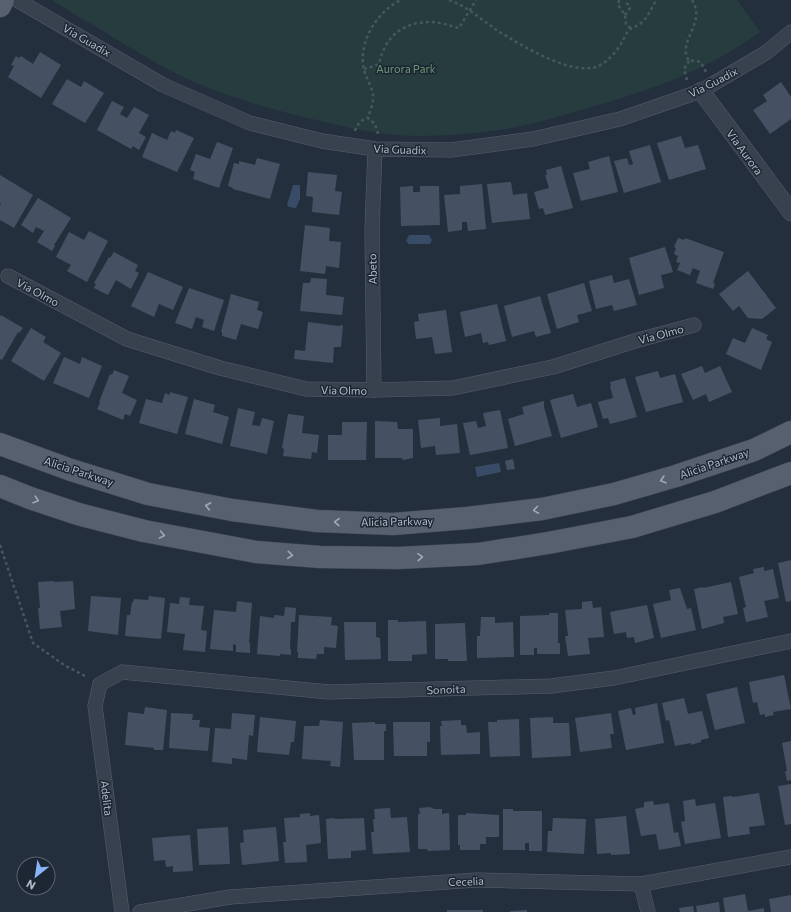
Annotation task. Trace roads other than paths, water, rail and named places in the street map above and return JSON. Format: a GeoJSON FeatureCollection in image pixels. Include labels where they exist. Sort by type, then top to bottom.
{"type":"FeatureCollection","features":[{"type":"Feature","properties":{"kind":"main road"},"geometry":{"type":"LineString","coordinates":[[0,6],[3,0]]}},
{"type":"Feature","properties":{"kind":"main road","name":"Alicia Parkway"},"geometry":{"type":"LineString","coordinates":[[0,444],[72,470],[156,495],[232,510],[317,521],[393,524],[467,518],[542,509],[614,494],[676,476],[754,450],[791,432]]}},
{"type":"Feature","properties":{"kind":"main road"},"geometry":{"type":"LineString","coordinates":[[0,486],[78,514],[136,530],[256,552],[320,557],[398,558],[478,554],[548,544],[632,527],[714,502],[791,473]]}},
{"type":"Feature","properties":{"kind":"street","name":"Via Guadix"},"geometry":{"type":"LineString","coordinates":[[17,0],[163,85],[250,123],[322,141],[377,149],[451,150],[532,139],[620,119],[702,89],[767,52],[791,32]]}},
{"type":"Feature","properties":{"kind":"street","name":"Via Aurora"},"geometry":{"type":"LineString","coordinates":[[702,89],[791,212]]}},
{"type":"Feature","properties":{"kind":"street","name":"Abeto"},"geometry":{"type":"LineString","coordinates":[[374,390],[372,230],[377,149]]}},
{"type":"Feature","properties":{"kind":"street","name":"Via Olmo"},"geometry":{"type":"LineString","coordinates":[[8,276],[127,339],[213,366],[306,389],[374,390],[453,388],[553,367],[638,340],[694,325]]}},
{"type":"Feature","properties":{"kind":"street","name":"Sonoita"},"geometry":{"type":"LineString","coordinates":[[100,684],[122,672],[329,692],[551,686],[614,678],[791,642]]}},
{"type":"Feature","properties":{"kind":"street","name":"Adelita"},"geometry":{"type":"LineString","coordinates":[[100,684],[95,706],[122,912]]}},
{"type":"Feature","properties":{"kind":"street","name":"Cecelia"},"geometry":{"type":"LineString","coordinates":[[140,912],[230,897],[476,880],[641,884],[791,857]]}},
{"type":"Feature","properties":{"kind":"street"},"geometry":{"type":"LineString","coordinates":[[641,884],[648,912]]}},
{"type":"Feature","properties":{"kind":"water"},"geometry":{"type":"Polygon","coordinates":[[[293,185],[300,185],[300,199],[296,208],[289,207],[287,205],[293,185]]]}},
{"type":"Feature","properties":{"kind":"water"},"geometry":{"type":"Polygon","coordinates":[[[409,235],[429,235],[432,240],[430,244],[409,244],[406,241],[409,235]]]}},
{"type":"Feature","properties":{"kind":"water"},"geometry":{"type":"Polygon","coordinates":[[[499,463],[501,472],[477,477],[475,467],[499,463]]]}},
{"type":"Feature","properties":{"kind":"park label","name":"Aurora Park"},"geometry":{"type":"Point","coordinates":[406,68]}}]}
